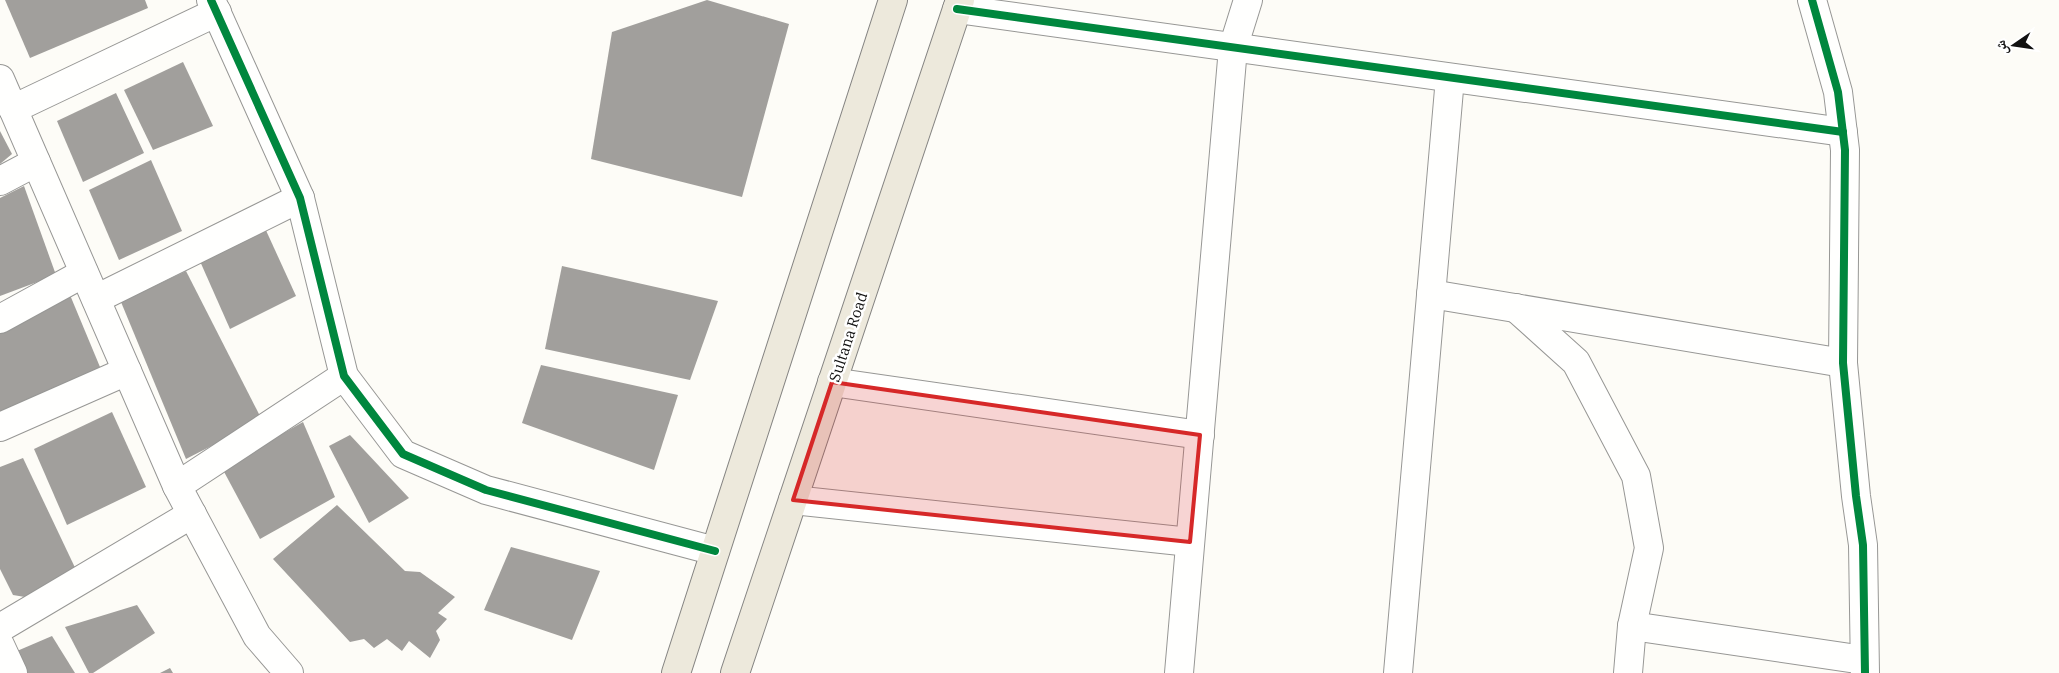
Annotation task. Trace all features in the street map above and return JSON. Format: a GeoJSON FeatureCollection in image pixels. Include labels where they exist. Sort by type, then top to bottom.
{"type":"FeatureCollection","features":[{"type":"Feature","properties":{"kind":"main road"},"geometry":{"type":"LineString","coordinates":[[676,673],[894,0]]}},
{"type":"Feature","properties":{"kind":"main road","name":"Sultana Road"},"geometry":{"type":"LineString","coordinates":[[736,673],[958,5]]}},
{"type":"Feature","properties":{"kind":"street"},"geometry":{"type":"LineString","coordinates":[[1179,673],[1233,48],[1248,0]]}},
{"type":"Feature","properties":{"kind":"street"},"geometry":{"type":"LineString","coordinates":[[1632,626],[1864,666],[1863,545],[1856,496],[1844,363],[1845,150],[1838,92],[1812,0]]}},
{"type":"Feature","properties":{"kind":"street"},"geometry":{"type":"LineString","coordinates":[[958,5],[1233,48],[1843,132]]}},
{"type":"Feature","properties":{"kind":"street"},"geometry":{"type":"LineString","coordinates":[[13,109],[214,6],[300,198],[344,376],[403,454],[486,490],[715,551]]}},
{"type":"Feature","properties":{"kind":"street"},"geometry":{"type":"LineString","coordinates":[[1398,673],[1450,78]]}},
{"type":"Feature","properties":{"kind":"street"},"geometry":{"type":"LineString","coordinates":[[0,79],[177,486],[257,636],[289,673]]}},
{"type":"Feature","properties":{"kind":"street"},"geometry":{"type":"LineString","coordinates":[[0,181],[36,162]]}},
{"type":"Feature","properties":{"kind":"street"},"geometry":{"type":"LineString","coordinates":[[96,298],[300,198]]}},
{"type":"Feature","properties":{"kind":"street"},"geometry":{"type":"LineString","coordinates":[[0,319],[84,273]]}},
{"type":"Feature","properties":{"kind":"street"},"geometry":{"type":"LineString","coordinates":[[1431,294],[1844,363]]}},
{"type":"Feature","properties":{"kind":"street"},"geometry":{"type":"LineString","coordinates":[[1516,308],[1576,362],[1636,476],[1650,548],[1632,626],[1628,673]]}},
{"type":"Feature","properties":{"kind":"street"},"geometry":{"type":"LineString","coordinates":[[0,428],[127,371]]}},
{"type":"Feature","properties":{"kind":"street"},"geometry":{"type":"LineString","coordinates":[[177,486],[344,376]]}},
{"type":"Feature","properties":{"kind":"street"},"geometry":{"type":"LineString","coordinates":[[832,382],[1200,435]]}},
{"type":"Feature","properties":{"kind":"street"},"geometry":{"type":"LineString","coordinates":[[793,500],[1190,542]]}},
{"type":"Feature","properties":{"kind":"street"},"geometry":{"type":"LineString","coordinates":[[0,628],[192,514]]}},
{"type":"Feature","properties":{"kind":"street"},"geometry":{"type":"LineString","coordinates":[[0,645],[13,673]]}},
{"type":"Feature","properties":{"kind":"highlighted area"},"geometry":{"type":"Polygon","coordinates":[[[832,382],[1200,435],[1190,542],[793,500],[832,382]]]}},
{"type":"Feature","properties":{"kind":"building"},"geometry":{"type":"Polygon","coordinates":[[[5,0],[145,0],[148,8],[30,58],[5,0]]]}},
{"type":"Feature","properties":{"kind":"building"},"geometry":{"type":"Polygon","coordinates":[[[707,0],[789,24],[742,197],[591,159],[612,32],[707,0]]]}},
{"type":"Feature","properties":{"kind":"building"},"geometry":{"type":"Polygon","coordinates":[[[183,62],[213,126],[153,150],[124,90],[183,62]]]}},
{"type":"Feature","properties":{"kind":"building"},"geometry":{"type":"Polygon","coordinates":[[[116,93],[144,153],[83,182],[57,121],[116,93]]]}},
{"type":"Feature","properties":{"kind":"building"},"geometry":{"type":"Polygon","coordinates":[[[0,131],[12,154],[0,164],[0,131]]]}},
{"type":"Feature","properties":{"kind":"building"},"geometry":{"type":"Polygon","coordinates":[[[151,160],[182,231],[119,260],[89,190],[151,160]]]}},
{"type":"Feature","properties":{"kind":"building"},"geometry":{"type":"Polygon","coordinates":[[[24,186],[56,275],[0,296],[0,198],[24,186]]]}},
{"type":"Feature","properties":{"kind":"building"},"geometry":{"type":"Polygon","coordinates":[[[264,226],[296,296],[230,329],[199,259],[264,226]]]}},
{"type":"Feature","properties":{"kind":"building"},"geometry":{"type":"Polygon","coordinates":[[[562,266],[718,301],[690,380],[545,349],[562,266]]]}},
{"type":"Feature","properties":{"kind":"building"},"geometry":{"type":"Polygon","coordinates":[[[186,271],[262,420],[186,459],[121,302],[186,271]]]}},
{"type":"Feature","properties":{"kind":"building"},"geometry":{"type":"Polygon","coordinates":[[[70,295],[100,367],[0,417],[0,330],[70,295]]]}},
{"type":"Feature","properties":{"kind":"building"},"geometry":{"type":"Polygon","coordinates":[[[541,365],[678,395],[654,470],[522,423],[541,365]]]}},
{"type":"Feature","properties":{"kind":"building"},"geometry":{"type":"Polygon","coordinates":[[[112,412],[146,487],[67,525],[34,449],[112,412]]]}},
{"type":"Feature","properties":{"kind":"building"},"geometry":{"type":"Polygon","coordinates":[[[303,422],[335,497],[260,539],[222,468],[303,422]]]}},
{"type":"Feature","properties":{"kind":"building"},"geometry":{"type":"Polygon","coordinates":[[[350,435],[409,498],[369,523],[329,446],[350,435]]]}},
{"type":"Feature","properties":{"kind":"building"},"geometry":{"type":"Polygon","coordinates":[[[23,458],[79,576],[31,598],[13,595],[0,569],[0,467],[23,458]]]}},
{"type":"Feature","properties":{"kind":"building"},"geometry":{"type":"Polygon","coordinates":[[[337,505],[405,571],[420,572],[455,597],[438,613],[447,619],[436,631],[440,640],[430,658],[409,641],[402,651],[387,639],[374,648],[364,639],[350,642],[273,559],[337,505]]]}},
{"type":"Feature","properties":{"kind":"building"},"geometry":{"type":"Polygon","coordinates":[[[511,547],[600,571],[572,640],[484,610],[511,547]]]}},
{"type":"Feature","properties":{"kind":"building"},"geometry":{"type":"Polygon","coordinates":[[[137,605],[155,633],[93,673],[89,673],[65,627],[137,605]]]}},
{"type":"Feature","properties":{"kind":"building"},"geometry":{"type":"Polygon","coordinates":[[[52,636],[75,673],[20,673],[10,654],[52,636]]]}},
{"type":"Feature","properties":{"kind":"building"},"geometry":{"type":"Polygon","coordinates":[[[170,668],[173,673],[160,673],[170,668]]]}},
{"type":"Feature","properties":{"kind":"cycle path"},"geometry":{"type":"LineString","coordinates":[[211,0],[300,198],[344,376],[403,454],[486,490],[715,551]]}},
{"type":"Feature","properties":{"kind":"cycle path"},"geometry":{"type":"LineString","coordinates":[[1812,0],[1838,92],[1845,150],[1843,363],[1856,496],[1863,545],[1865,673]]}},
{"type":"Feature","properties":{"kind":"cycle path"},"geometry":{"type":"LineString","coordinates":[[957,9],[1843,132]]}}]}
